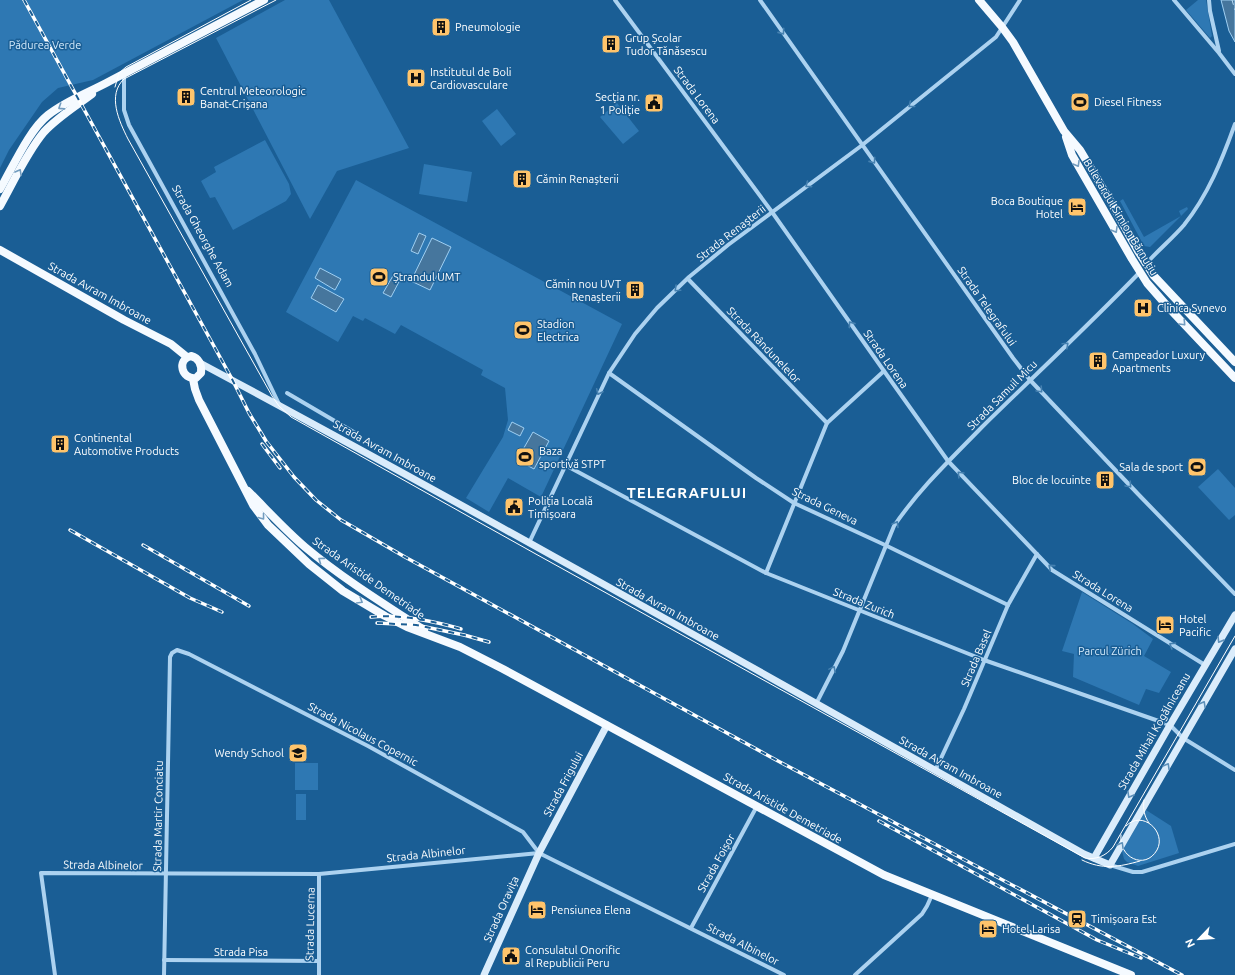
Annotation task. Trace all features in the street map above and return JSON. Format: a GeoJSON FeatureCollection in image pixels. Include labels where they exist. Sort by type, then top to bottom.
{"type":"FeatureCollection","features":[{"type":"Feature","properties":{"kind":"main road"},"geometry":{"type":"LineString","coordinates":[[0,188],[28,140],[48,115],[73,99],[124,74],[264,0]]}},
{"type":"Feature","properties":{"kind":"main road","name":"Bulevardul Simion Bărnuțiu"},"geometry":{"type":"LineString","coordinates":[[979,0],[1013,42],[1064,131],[1080,150],[1154,276],[1235,362]]}},
{"type":"Feature","properties":{"kind":"main road"},"geometry":{"type":"LineString","coordinates":[[0,206],[34,146],[44,132],[108,82]]}},
{"type":"Feature","properties":{"kind":"main road","name":"Bulevardul Simion Bărnuțiu"},"geometry":{"type":"LineString","coordinates":[[1064,131],[1072,155],[1140,272],[1168,307],[1235,378]]}},
{"type":"Feature","properties":{"kind":"main road","name":"Strada Avram Imbroane"},"geometry":{"type":"LineString","coordinates":[[0,250],[124,320],[171,344],[187,357]]}},
{"type":"Feature","properties":{"kind":"main road"},"geometry":{"type":"LineString","coordinates":[[187,357],[193,357],[200,363],[201,373],[198,377],[193,378],[187,376],[183,371],[183,363],[187,357]]}},
{"type":"Feature","properties":{"kind":"main road","name":"Strada Aristide Demetriade"},"geometry":{"type":"LineString","coordinates":[[193,378],[199,400],[253,505],[268,525],[309,564],[343,591],[407,627],[477,655],[884,875],[1131,975]]}},
{"type":"Feature","properties":{"kind":"main road","name":"Strada Aristide Demetriade"},"geometry":{"type":"LineString","coordinates":[[242,484],[284,527],[318,558],[434,637]]}},
{"type":"Feature","properties":{"kind":"street","name":"Strada Lorena"},"geometry":{"type":"LineString","coordinates":[[615,0],[772,212],[948,461],[1052,570],[1205,666]]}},
{"type":"Feature","properties":{"kind":"street","name":"Strada Telegrafului"},"geometry":{"type":"LineString","coordinates":[[760,0],[861,146],[1030,380],[1235,594]]}},
{"type":"Feature","properties":{"kind":"street","name":"Strada Renașterii"},"geometry":{"type":"LineString","coordinates":[[529,543],[609,373],[635,334],[653,313],[688,278],[728,245],[861,146],[996,37],[1020,0]]}},
{"type":"Feature","properties":{"kind":"street"},"geometry":{"type":"LineString","coordinates":[[1174,0],[1235,74]]}},
{"type":"Feature","properties":{"kind":"street"},"geometry":{"type":"LineString","coordinates":[[1210,0],[1213,25],[1219,53]]}},
{"type":"Feature","properties":{"kind":"street","name":"Strada Gheorghe Adam"},"geometry":{"type":"LineString","coordinates":[[124,74],[124,110],[129,125],[255,354],[279,405]]}},
{"type":"Feature","properties":{"kind":"street","name":"Strada Samuil Micu"},"geometry":{"type":"LineString","coordinates":[[816,704],[860,611],[885,545],[894,526],[904,511],[948,461],[1101,312],[1183,225],[1199,204],[1217,172],[1235,124]]}},
{"type":"Feature","properties":{"kind":"street","name":"Strada Rândunelelor"},"geometry":{"type":"LineString","coordinates":[[688,278],[827,423]]}},
{"type":"Feature","properties":{"kind":"street","name":"Strada Avram Imbroane"},"geometry":{"type":"LineString","coordinates":[[200,363],[529,543],[935,771],[1094,858],[1110,865]]}},
{"type":"Feature","properties":{"kind":"street"},"geometry":{"type":"LineString","coordinates":[[201,373],[215,371]]}},
{"type":"Feature","properties":{"kind":"street"},"geometry":{"type":"LineString","coordinates":[[766,573],[827,423],[884,371]]}},
{"type":"Feature","properties":{"kind":"street","name":"Strada Geneva"},"geometry":{"type":"LineString","coordinates":[[609,373],[756,478],[794,503],[885,545],[1008,605]]}},
{"type":"Feature","properties":{"kind":"street"},"geometry":{"type":"LineString","coordinates":[[287,393],[357,434]]}},
{"type":"Feature","properties":{"kind":"street","name":"Strada Zurich"},"geometry":{"type":"LineString","coordinates":[[565,465],[766,573],[984,660],[1170,725]]}},
{"type":"Feature","properties":{"kind":"street","name":"Strada Basel"},"geometry":{"type":"LineString","coordinates":[[935,771],[964,709],[1008,605],[1037,554]]}},
{"type":"Feature","properties":{"kind":"street","name":"Strada Mihail Kogălniceanu"},"geometry":{"type":"LineString","coordinates":[[1094,858],[1235,615]]}},
{"type":"Feature","properties":{"kind":"street"},"geometry":{"type":"LineString","coordinates":[[1235,649],[1110,865],[1133,872],[1142,872],[1235,844]]}},
{"type":"Feature","properties":{"kind":"street","name":"Strada Nicolaus Copernic"},"geometry":{"type":"LineString","coordinates":[[170,657],[172,652],[177,650],[189,654],[368,746],[523,832],[539,853]]}},
{"type":"Feature","properties":{"kind":"street","name":"Strada Martir Conciatu"},"geometry":{"type":"LineString","coordinates":[[164,975],[170,657]]}},
{"type":"Feature","properties":{"kind":"street","name":"Strada Frigului"},"geometry":{"type":"LineString","coordinates":[[539,853],[607,725]]}},
{"type":"Feature","properties":{"kind":"street"},"geometry":{"type":"LineString","coordinates":[[1170,725],[1183,738],[1235,770]]}},
{"type":"Feature","properties":{"kind":"street","name":"Strada Foișor"},"geometry":{"type":"LineString","coordinates":[[691,928],[758,806]]}},
{"type":"Feature","properties":{"kind":"street","name":"Strada Albinelor"},"geometry":{"type":"LineString","coordinates":[[55,975],[41,873],[320,874],[539,853],[784,975]]}},
{"type":"Feature","properties":{"kind":"street","name":"Strada Oravița"},"geometry":{"type":"LineString","coordinates":[[484,975],[539,853]]}},
{"type":"Feature","properties":{"kind":"street","name":"Strada Lucerna"},"geometry":{"type":"LineString","coordinates":[[318,975],[320,874]]}},
{"type":"Feature","properties":{"kind":"street"},"geometry":{"type":"LineString","coordinates":[[855,975],[922,914],[932,894]]}},
{"type":"Feature","properties":{"kind":"street","name":"Strada Pisa"},"geometry":{"type":"LineString","coordinates":[[164,960],[319,961]]}},
{"type":"Feature","properties":{"kind":"green space","name":"Pădurea Verde"},"geometry":{"type":"Polygon","coordinates":[[[0,0],[243,0],[93,80],[58,88],[42,102],[9,150],[0,168],[0,0]]]}},
{"type":"Feature","properties":{"kind":"green space"},"geometry":{"type":"Polygon","coordinates":[[[285,0],[329,0],[409,148],[337,171],[310,219],[216,38],[285,0]]]}},
{"type":"Feature","properties":{"kind":"green space"},"geometry":{"type":"Polygon","coordinates":[[[1198,0],[1206,0],[1212,36],[1210,38],[1186,10],[1198,0]]]}},
{"type":"Feature","properties":{"kind":"green space"},"geometry":{"type":"Polygon","coordinates":[[[617,103],[639,131],[623,144],[600,117],[617,103]]]}},
{"type":"Feature","properties":{"kind":"green space"},"geometry":{"type":"Polygon","coordinates":[[[497,109],[516,134],[501,146],[482,121],[497,109]]]}},
{"type":"Feature","properties":{"kind":"green space"},"geometry":{"type":"Polygon","coordinates":[[[265,140],[289,184],[291,194],[286,201],[233,230],[215,197],[210,198],[201,181],[216,172],[214,167],[265,140]]]}},
{"type":"Feature","properties":{"kind":"green space"},"geometry":{"type":"Polygon","coordinates":[[[424,164],[472,172],[467,202],[419,194],[424,164]]]}},
{"type":"Feature","properties":{"kind":"green space"},"geometry":{"type":"Polygon","coordinates":[[[356,180],[622,324],[541,497],[508,478],[489,512],[466,498],[503,437],[508,420],[505,388],[481,375],[483,370],[401,325],[395,334],[365,318],[363,321],[353,316],[338,342],[286,312],[356,180]]]}},
{"type":"Feature","properties":{"kind":"green space"},"geometry":{"type":"Polygon","coordinates":[[[1123,199],[1144,237],[1181,216],[1150,247],[1144,246],[1120,201],[1123,199]]]}},
{"type":"Feature","properties":{"kind":"green space"},"geometry":{"type":"Polygon","coordinates":[[[1187,207],[1188,209],[1181,216],[1179,211],[1187,207]]]}},
{"type":"Feature","properties":{"kind":"green space"},"geometry":{"type":"Polygon","coordinates":[[[1218,469],[1235,488],[1235,515],[1229,520],[1198,487],[1218,469]]]}},
{"type":"Feature","properties":{"kind":"green space","name":"Parcul Zürich"},"geometry":{"type":"Polygon","coordinates":[[[1082,592],[1133,624],[1153,639],[1144,656],[1171,672],[1159,693],[1146,689],[1139,705],[1073,677],[1074,654],[1062,651],[1082,592]]]}},
{"type":"Feature","properties":{"kind":"green space"},"geometry":{"type":"Polygon","coordinates":[[[295,763],[318,763],[318,790],[295,790],[295,763]]]}},
{"type":"Feature","properties":{"kind":"green space"},"geometry":{"type":"Polygon","coordinates":[[[296,794],[306,794],[306,820],[296,820],[296,794]]]}},
{"type":"Feature","properties":{"kind":"green space"},"geometry":{"type":"Polygon","coordinates":[[[1146,810],[1171,826],[1179,853],[1138,866],[1127,862],[1124,859],[1122,851],[1146,810]]]}},
{"type":"Feature","properties":{"kind":"shaded area"},"geometry":{"type":"Polygon","coordinates":[[[1221,0],[1235,0],[1235,42],[1229,31],[1221,0]]]}},
{"type":"Feature","properties":{"kind":"shaded area"},"geometry":{"type":"Polygon","coordinates":[[[419,233],[426,236],[418,254],[411,251],[419,233]]]}},
{"type":"Feature","properties":{"kind":"shaded area"},"geometry":{"type":"Polygon","coordinates":[[[432,238],[451,247],[430,290],[411,281],[432,238]]]}},
{"type":"Feature","properties":{"kind":"shaded area"},"geometry":{"type":"Polygon","coordinates":[[[320,268],[341,279],[335,290],[315,278],[320,268]]]}},
{"type":"Feature","properties":{"kind":"shaded area"},"geometry":{"type":"Polygon","coordinates":[[[394,274],[401,278],[391,297],[383,293],[394,274]]]}},
{"type":"Feature","properties":{"kind":"shaded area"},"geometry":{"type":"Polygon","coordinates":[[[318,285],[344,299],[336,312],[311,298],[318,285]]]}},
{"type":"Feature","properties":{"kind":"shaded area"},"geometry":{"type":"Polygon","coordinates":[[[512,422],[524,428],[520,436],[508,430],[512,422]]]}},
{"type":"Feature","properties":{"kind":"shaded area"},"geometry":{"type":"Polygon","coordinates":[[[533,432],[549,441],[534,469],[517,460],[533,432]]]}},
{"type":"Feature","properties":{"kind":"ferry route"},"geometry":{"type":"LineString","coordinates":[[1232,0],[1235,10]]}},
{"type":"Feature","properties":{"kind":"tram line"},"geometry":{"type":"LineString","coordinates":[[115,87],[119,73],[126,67],[251,0]]}},
{"type":"Feature","properties":{"kind":"tram line"},"geometry":{"type":"LineString","coordinates":[[276,0],[124,79],[119,85],[115,100],[118,116],[128,139],[272,396],[279,406],[291,417],[1085,858],[1100,857],[1113,847],[1235,636]]}},
{"type":"Feature","properties":{"kind":"tram line"},"geometry":{"type":"LineString","coordinates":[[1144,800],[1144,812],[1149,823]]}},
{"type":"Feature","properties":{"kind":"tram line"},"geometry":{"type":"LineString","coordinates":[[1121,835],[1121,843],[1124,850],[1133,859],[1146,860],[1157,850],[1159,836],[1151,825],[1145,821],[1139,820],[1132,821],[1126,826]]}},
{"type":"Feature","properties":{"kind":"tram line"},"geometry":{"type":"LineString","coordinates":[[1082,860],[1104,866],[1118,866],[1140,861]]}},
{"type":"Feature","properties":{"kind":"railway"},"geometry":{"type":"LineString","coordinates":[[24,0],[232,379],[249,413],[266,441],[294,477],[316,500],[341,520],[405,557],[778,761],[1182,975]]}},
{"type":"Feature","properties":{"kind":"railway"},"geometry":{"type":"LineString","coordinates":[[262,444],[280,468]]}},
{"type":"Feature","properties":{"kind":"railway"},"geometry":{"type":"LineString","coordinates":[[70,530],[190,598],[222,612]]}},
{"type":"Feature","properties":{"kind":"railway"},"geometry":{"type":"LineString","coordinates":[[143,545],[249,606]]}},
{"type":"Feature","properties":{"kind":"railway"},"geometry":{"type":"LineString","coordinates":[[371,617],[405,617],[439,623],[461,629]]}},
{"type":"Feature","properties":{"kind":"railway"},"geometry":{"type":"LineString","coordinates":[[377,623],[416,625],[489,642]]}},
{"type":"Feature","properties":{"kind":"railway"},"geometry":{"type":"LineString","coordinates":[[879,821],[1097,940],[1141,958]]}},
{"type":"Feature","properties":{"kind":"place","name":"Pneumologie"},"geometry":{"type":"Point","coordinates":[441,27]}},
{"type":"Feature","properties":{"kind":"place","name":"Grup Școlar Tudor Tănăsescu"},"geometry":{"type":"Point","coordinates":[611,44]}},
{"type":"Feature","properties":{"kind":"place","name":"Institutul de Boli Cardiovasculare"},"geometry":{"type":"Point","coordinates":[416,78]}},
{"type":"Feature","properties":{"kind":"place","name":"Centrul Meteorologic Banat-Crișana"},"geometry":{"type":"Point","coordinates":[186,97]}},
{"type":"Feature","properties":{"kind":"place","name":"Diesel Fitness"},"geometry":{"type":"Point","coordinates":[1080,102]}},
{"type":"Feature","properties":{"kind":"place","name":"Secția nr. 1 Poliție"},"geometry":{"type":"Point","coordinates":[654,103]}},
{"type":"Feature","properties":{"kind":"place","name":"Cămin Renașterii"},"geometry":{"type":"Point","coordinates":[522,179]}},
{"type":"Feature","properties":{"kind":"place","name":"Boca Boutique Hotel"},"geometry":{"type":"Point","coordinates":[1077,207]}},
{"type":"Feature","properties":{"kind":"place","name":"Ștrandul UMT"},"geometry":{"type":"Point","coordinates":[379,277]}},
{"type":"Feature","properties":{"kind":"place","name":"Cămin nou UVT Renașterii"},"geometry":{"type":"Point","coordinates":[635,290]}},
{"type":"Feature","properties":{"kind":"place","name":"Clinica Synevo"},"geometry":{"type":"Point","coordinates":[1143,308]}},
{"type":"Feature","properties":{"kind":"place","name":"Stadion Electrica"},"geometry":{"type":"Point","coordinates":[523,330]}},
{"type":"Feature","properties":{"kind":"place","name":"Campeador Luxury Apartments"},"geometry":{"type":"Point","coordinates":[1098,361]}},
{"type":"Feature","properties":{"kind":"place","name":"Continental Automotive Products"},"geometry":{"type":"Point","coordinates":[60,444]}},
{"type":"Feature","properties":{"kind":"place","name":"Baza sportivă STPT"},"geometry":{"type":"Point","coordinates":[525,457]}},
{"type":"Feature","properties":{"kind":"place","name":"Sala de sport"},"geometry":{"type":"Point","coordinates":[1197,467]}},
{"type":"Feature","properties":{"kind":"place","name":"Bloc de locuinte"},"geometry":{"type":"Point","coordinates":[1105,480]}},
{"type":"Feature","properties":{"kind":"place","name":"Poliția Locală Timișoara"},"geometry":{"type":"Point","coordinates":[514,507]}},
{"type":"Feature","properties":{"kind":"place","name":"Hotel Pacific"},"geometry":{"type":"Point","coordinates":[1165,625]}},
{"type":"Feature","properties":{"kind":"place","name":"Wendy School"},"geometry":{"type":"Point","coordinates":[298,753]}},
{"type":"Feature","properties":{"kind":"place","name":"Pensiunea Elena"},"geometry":{"type":"Point","coordinates":[537,910]}},
{"type":"Feature","properties":{"kind":"place","name":"Timișoara Est"},"geometry":{"type":"Point","coordinates":[1077,919]}},
{"type":"Feature","properties":{"kind":"place","name":"Hotel Larisa"},"geometry":{"type":"Point","coordinates":[988,929]}},
{"type":"Feature","properties":{"kind":"place","name":"Consulatul Onorific al Republicii Peru"},"geometry":{"type":"Point","coordinates":[511,956]}},
{"type":"Feature","properties":{"kind":"district","name":"TELEGRAFULUI"},"geometry":{"type":"Point","coordinates":[687,493]}}]}
